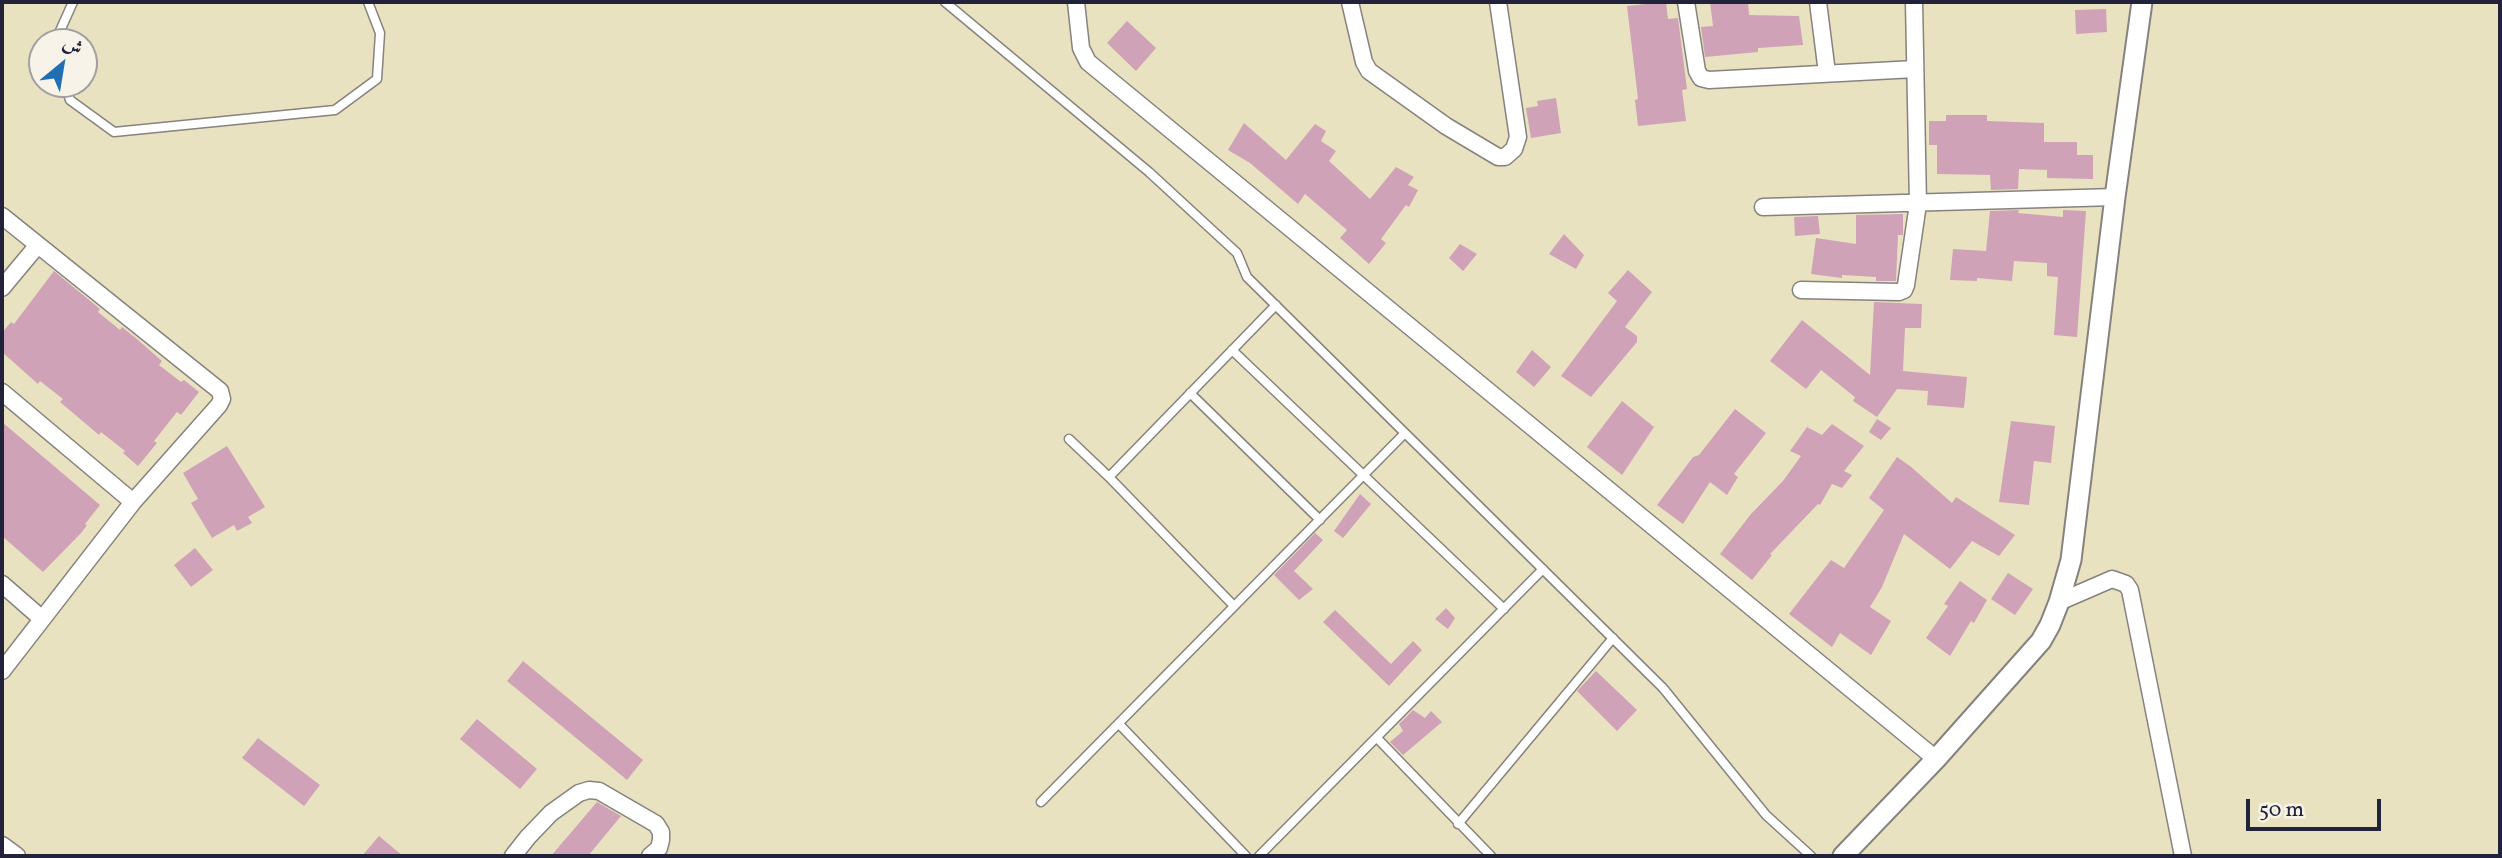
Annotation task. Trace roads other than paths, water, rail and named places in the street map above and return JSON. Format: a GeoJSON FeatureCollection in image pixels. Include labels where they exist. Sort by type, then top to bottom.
{"type":"FeatureCollection","features":[{"type":"Feature","properties":{"kind":"street"},"geometry":{"type":"LineString","coordinates":[[1076,2],[1082,48],[1087,62],[1936,759]]}},
{"type":"Feature","properties":{"kind":"street"},"geometry":{"type":"LineString","coordinates":[[1350,2],[1364,62],[1369,71],[1446,126],[1498,157],[1505,157],[1514,149],[1518,137],[1498,2]]}},
{"type":"Feature","properties":{"kind":"street"},"geometry":{"type":"LineString","coordinates":[[1686,2],[1697,71],[1701,78],[1709,80],[1915,69]]}},
{"type":"Feature","properties":{"kind":"street"},"geometry":{"type":"LineString","coordinates":[[1818,2],[1827,73]]}},
{"type":"Feature","properties":{"kind":"street"},"geometry":{"type":"LineString","coordinates":[[1801,290],[1904,290],[1906,285],[1918,204],[1914,2]]}},
{"type":"Feature","properties":{"kind":"street"},"geometry":{"type":"LineString","coordinates":[[1843,856],[1936,759],[2041,641],[2059,602],[2070,560],[2142,2]]}},
{"type":"Feature","properties":{"kind":"street"},"geometry":{"type":"LineString","coordinates":[[1763,207],[2115,197]]}},
{"type":"Feature","properties":{"kind":"street"},"geometry":{"type":"LineString","coordinates":[[2,216],[220,391],[222,399],[133,502],[2,671]]}},
{"type":"Feature","properties":{"kind":"street"},"geometry":{"type":"LineString","coordinates":[[2,288],[37,246]]}},
{"type":"Feature","properties":{"kind":"street"},"geometry":{"type":"LineString","coordinates":[[2,392],[133,502]]}},
{"type":"Feature","properties":{"kind":"street"},"geometry":{"type":"LineString","coordinates":[[2059,602],[2112,579],[2126,584],[2130,590],[2183,856]]}},
{"type":"Feature","properties":{"kind":"street"},"geometry":{"type":"LineString","coordinates":[[2,584],[41,618]]}},
{"type":"Feature","properties":{"kind":"street"},"geometry":{"type":"LineString","coordinates":[[513,856],[551,813],[579,793],[589,790],[599,791],[656,824],[661,832],[661,840],[659,848],[650,856]]}},
{"type":"Feature","properties":{"kind":"street"},"geometry":{"type":"LineString","coordinates":[[2,845],[18,856]]}},
{"type":"Feature","properties":{"kind":"lane"},"geometry":{"type":"LineString","coordinates":[[61,28],[73,2]]}},
{"type":"Feature","properties":{"kind":"lane"},"geometry":{"type":"LineString","coordinates":[[69,98],[114,132],[335,110],[377,79],[380,33],[368,2]]}},
{"type":"Feature","properties":{"kind":"lane"},"geometry":{"type":"LineString","coordinates":[[944,2],[1149,172],[1237,253],[1247,277],[1663,688],[1766,815],[1811,856]]}},
{"type":"Feature","properties":{"kind":"lane"},"geometry":{"type":"LineString","coordinates":[[1109,477],[1276,305]]}},
{"type":"Feature","properties":{"kind":"lane"},"geometry":{"type":"LineString","coordinates":[[1232,350],[1504,609]]}},
{"type":"Feature","properties":{"kind":"lane"},"geometry":{"type":"LineString","coordinates":[[1190,393],[1320,520]]}},
{"type":"Feature","properties":{"kind":"lane"},"geometry":{"type":"LineString","coordinates":[[1041,802],[1405,433]]}},
{"type":"Feature","properties":{"kind":"lane"},"geometry":{"type":"LineString","coordinates":[[1069,439],[1234,607]]}},
{"type":"Feature","properties":{"kind":"lane"},"geometry":{"type":"LineString","coordinates":[[1259,856],[1543,569]]}},
{"type":"Feature","properties":{"kind":"lane"},"geometry":{"type":"LineString","coordinates":[[1458,824],[1613,638]]}},
{"type":"Feature","properties":{"kind":"lane"},"geometry":{"type":"LineString","coordinates":[[1119,724],[1246,856]]}},
{"type":"Feature","properties":{"kind":"lane"},"geometry":{"type":"LineString","coordinates":[[1377,738],[1491,856]]}}]}
